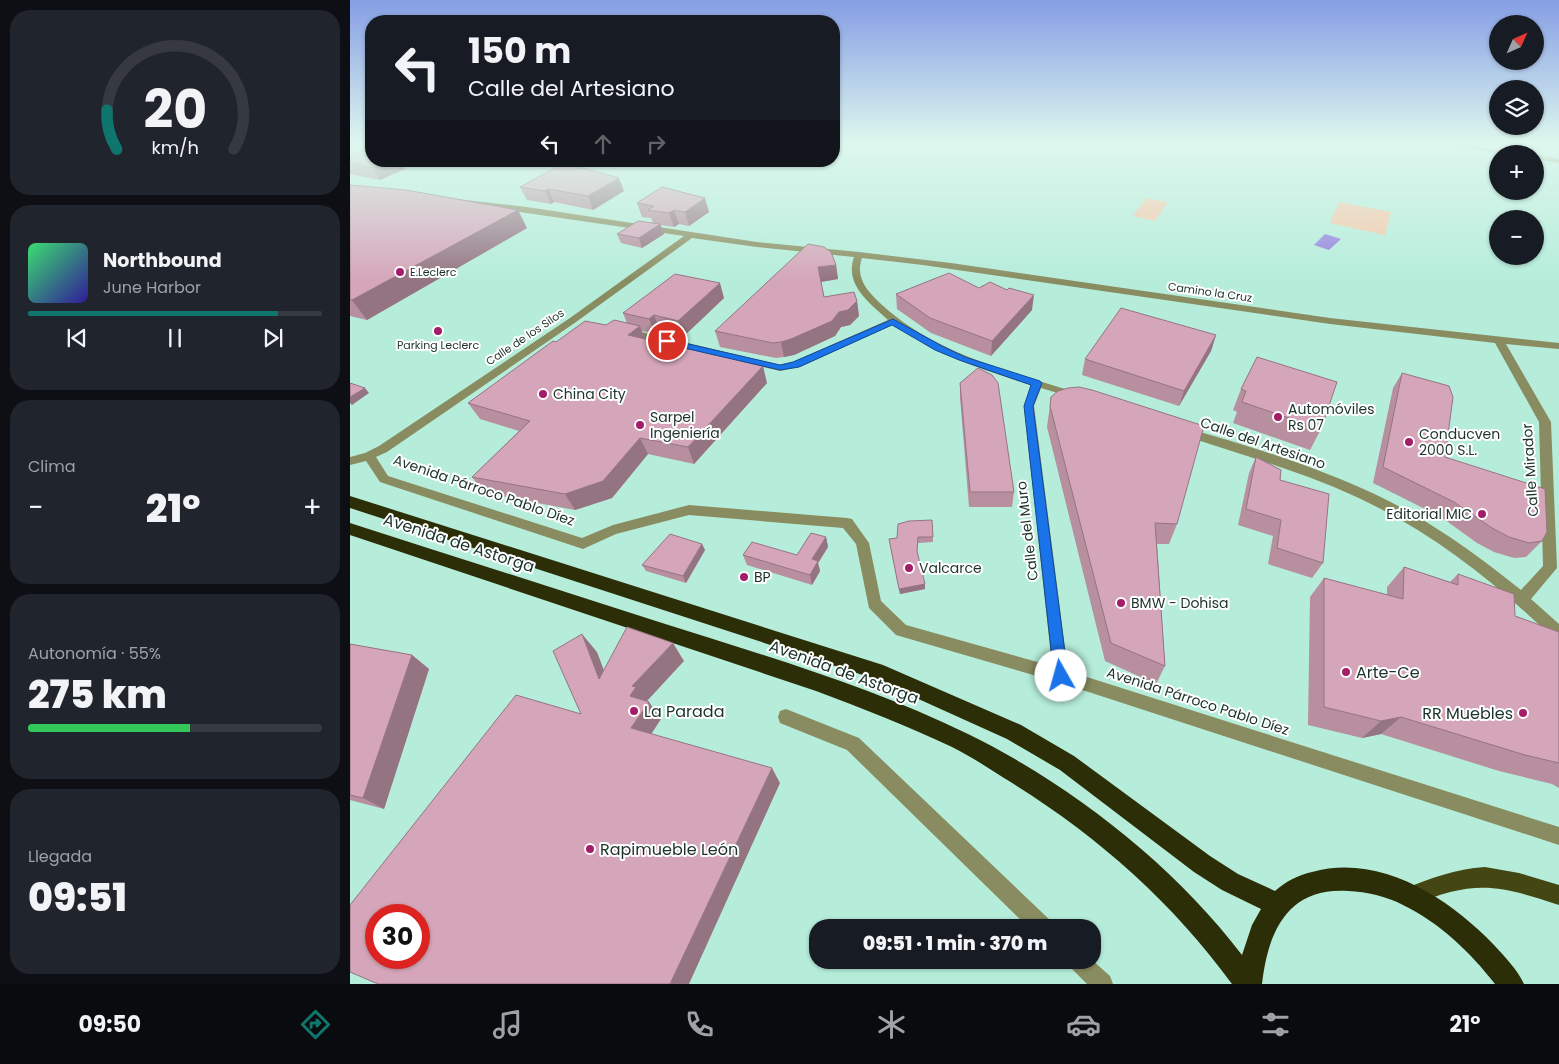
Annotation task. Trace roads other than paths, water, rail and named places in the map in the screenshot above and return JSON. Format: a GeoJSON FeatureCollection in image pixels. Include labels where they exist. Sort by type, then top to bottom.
{"type":"FeatureCollection","features":[{"type":"Feature","properties":{"kind":"highway"},"geometry":{"type":"LineString","coordinates":[[350,502],[876,671],[944,700],[1014,732],[1067,763],[1202,864],[1230,882],[1278,905]]}},
{"type":"Feature","properties":{"kind":"highway","name":"Avenida de Astorga"},"geometry":{"type":"LineString","coordinates":[[350,529],[838,689],[956,739],[1048,792],[1120,846],[1159,880],[1194,916],[1225,951],[1248,984]]}},
{"type":"Feature","properties":{"kind":"highway"},"geometry":{"type":"LineString","coordinates":[[1248,984],[1251,959],[1263,928],[1278,905],[1302,886],[1334,878],[1371,881],[1411,896],[1451,922],[1490,958],[1511,984]]}},
{"type":"Feature","properties":{"kind":"main road"},"geometry":{"type":"LineString","coordinates":[[1411,896],[1434,885],[1460,878],[1495,876],[1528,884],[1559,895]]}},
{"type":"Feature","properties":{"kind":"street","name":"Camino la Cruz"},"geometry":{"type":"LineString","coordinates":[[447,199],[602,219],[763,245],[901,258],[1335,321],[1499,341],[1559,346]]}},
{"type":"Feature","properties":{"kind":"street","name":"Calle de los Silos"},"geometry":{"type":"LineString","coordinates":[[369,456],[383,449],[578,321],[692,234]]}},
{"type":"Feature","properties":{"kind":"street"},"geometry":{"type":"LineString","coordinates":[[859,254],[854,270],[858,283],[863,291],[893,321],[938,348],[962,358],[1083,398]]}},
{"type":"Feature","properties":{"kind":"street"},"geometry":{"type":"LineString","coordinates":[[620,330],[780,368],[796,365],[893,321]]}},
{"type":"Feature","properties":{"kind":"street","name":"Calle Mirador"},"geometry":{"type":"LineString","coordinates":[[1499,341],[1545,422],[1550,568],[1522,598]]}},
{"type":"Feature","properties":{"kind":"street","name":"Calle del Muro"},"geometry":{"type":"LineString","coordinates":[[1037,383],[1028,406],[1061,676]]}},
{"type":"Feature","properties":{"kind":"street","name":"Calle del Artesiano"},"geometry":{"type":"LineString","coordinates":[[1175,429],[1304,472],[1374,500],[1437,535],[1522,598],[1559,634]]}},
{"type":"Feature","properties":{"kind":"street"},"geometry":{"type":"LineString","coordinates":[[350,461],[369,456]]}},
{"type":"Feature","properties":{"kind":"street","name":"Avenida Párroco Pablo Díez"},"geometry":{"type":"LineString","coordinates":[[369,456],[384,479],[583,544],[613,530],[689,510],[847,523],[862,543],[874,604],[901,630],[1061,676],[1559,836]]}},
{"type":"Feature","properties":{"kind":"street"},"geometry":{"type":"LineString","coordinates":[[786,717],[853,744],[1035,919]]}},
{"type":"Feature","properties":{"kind":"street"},"geometry":{"type":"LineString","coordinates":[[1086,969],[1102,984]]}},
{"type":"Feature","properties":{"kind":"place","name":"E.Leclerc"},"geometry":{"type":"Point","coordinates":[400,272]}},
{"type":"Feature","properties":{"kind":"place","name":"Parking Leclerc"},"geometry":{"type":"Point","coordinates":[438,331]}},
{"type":"Feature","properties":{"kind":"place","name":"China City"},"geometry":{"type":"Point","coordinates":[543,394]}},
{"type":"Feature","properties":{"kind":"place","name":"Automóviles Rs 07"},"geometry":{"type":"Point","coordinates":[1278,417]}},
{"type":"Feature","properties":{"kind":"place","name":"Sarpel Ingeniería"},"geometry":{"type":"Point","coordinates":[640,425]}},
{"type":"Feature","properties":{"kind":"place","name":"Conducven 2000 S.L."},"geometry":{"type":"Point","coordinates":[1409,442]}},
{"type":"Feature","properties":{"kind":"place","name":"Editorial MIC"},"geometry":{"type":"Point","coordinates":[1482,514]}},
{"type":"Feature","properties":{"kind":"place","name":"Valcarce"},"geometry":{"type":"Point","coordinates":[909,568]}},
{"type":"Feature","properties":{"kind":"place","name":"BP"},"geometry":{"type":"Point","coordinates":[744,577]}},
{"type":"Feature","properties":{"kind":"place","name":"BMW - Dohisa"},"geometry":{"type":"Point","coordinates":[1121,603]}},
{"type":"Feature","properties":{"kind":"place","name":"Arte-Ce"},"geometry":{"type":"Point","coordinates":[1346,672]}},
{"type":"Feature","properties":{"kind":"place","name":"La Parada"},"geometry":{"type":"Point","coordinates":[634,711]}},
{"type":"Feature","properties":{"kind":"place","name":"RR Muebles"},"geometry":{"type":"Point","coordinates":[1523,713]}},
{"type":"Feature","properties":{"kind":"place","name":"Rapimueble León"},"geometry":{"type":"Point","coordinates":[590,849]}}]}
